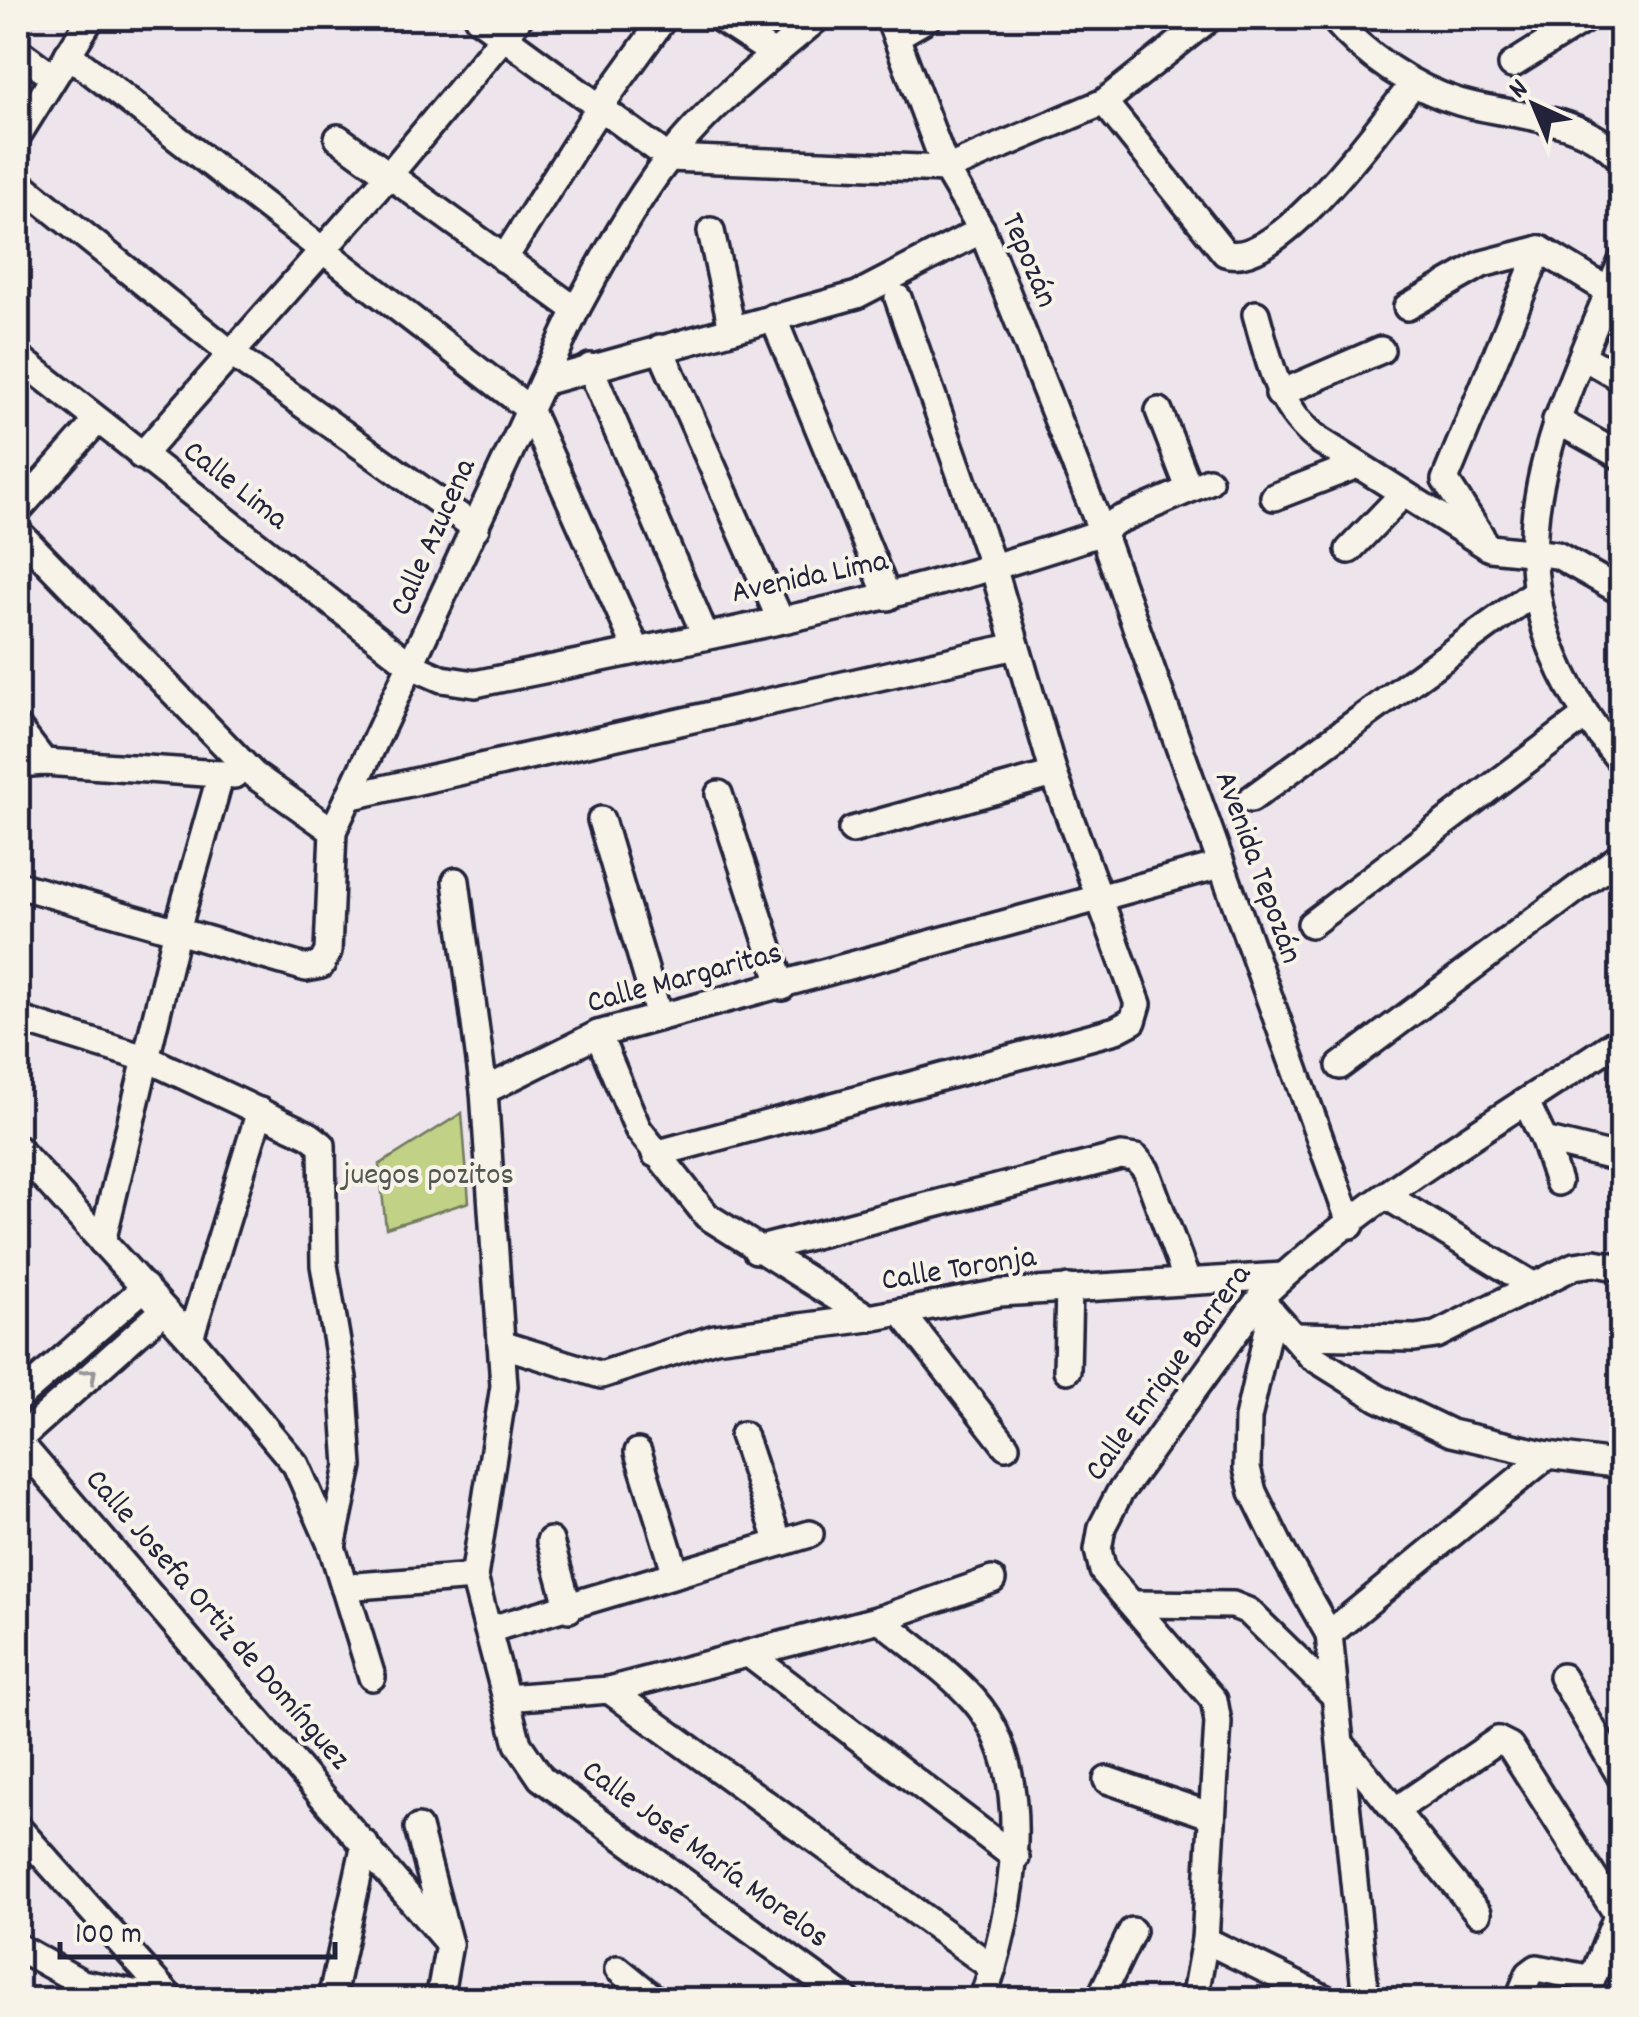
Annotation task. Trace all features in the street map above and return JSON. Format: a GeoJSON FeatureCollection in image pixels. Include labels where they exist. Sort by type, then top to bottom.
{"type":"FeatureCollection","features":[{"type":"Feature","properties":{"kind":"street"},"geometry":{"type":"LineString","coordinates":[[18,135],[91,18]]}},
{"type":"Feature","properties":{"kind":"street"},"geometry":{"type":"LineString","coordinates":[[478,18],[512,27],[599,108],[669,158],[946,169],[1104,102],[1210,18]]}},
{"type":"Feature","properties":{"kind":"street"},"geometry":{"type":"LineString","coordinates":[[504,259],[599,108],[664,18]]}},
{"type":"Feature","properties":{"kind":"street"},"geometry":{"type":"LineString","coordinates":[[719,18],[774,54]]}},
{"type":"Feature","properties":{"kind":"street","name":"Calle Azucena"},"geometry":{"type":"LineString","coordinates":[[177,930],[306,968],[321,965],[328,952],[333,832],[576,310],[615,238],[669,158],[774,54],[818,18]]}},
{"type":"Feature","properties":{"kind":"street"},"geometry":{"type":"LineString","coordinates":[[893,27],[928,18]]}},
{"type":"Feature","properties":{"kind":"street"},"geometry":{"type":"LineString","coordinates":[[1512,65],[1587,18]]}},
{"type":"Feature","properties":{"kind":"street"},"geometry":{"type":"LineString","coordinates":[[1347,22],[1413,84],[1468,104],[1588,131],[1607,143],[1622,161]]}},
{"type":"Feature","properties":{"kind":"street"},"geometry":{"type":"LineString","coordinates":[[141,456],[389,175],[512,27]]}},
{"type":"Feature","properties":{"kind":"street","name":"Tepozán"},"geometry":{"type":"LineString","coordinates":[[893,27],[946,169],[982,230],[1102,532]]}},
{"type":"Feature","properties":{"kind":"street"},"geometry":{"type":"LineString","coordinates":[[18,51],[53,78]]}},
{"type":"Feature","properties":{"kind":"street"},"geometry":{"type":"LineString","coordinates":[[68,54],[529,409],[637,650]]}},
{"type":"Feature","properties":{"kind":"street"},"geometry":{"type":"LineString","coordinates":[[1104,102],[1225,253],[1237,257],[1251,252],[1318,202],[1413,84]]}},
{"type":"Feature","properties":{"kind":"street"},"geometry":{"type":"LineString","coordinates":[[338,138],[576,310]]}},
{"type":"Feature","properties":{"kind":"street"},"geometry":{"type":"LineString","coordinates":[[18,182],[232,354],[476,528]]}},
{"type":"Feature","properties":{"kind":"street"},"geometry":{"type":"LineString","coordinates":[[543,382],[857,295],[982,230]]}},
{"type":"Feature","properties":{"kind":"street"},"geometry":{"type":"LineString","coordinates":[[712,231],[732,329]]}},
{"type":"Feature","properties":{"kind":"street"},"geometry":{"type":"LineString","coordinates":[[1490,548],[1444,480],[1540,249]]}},
{"type":"Feature","properties":{"kind":"street"},"geometry":{"type":"LineString","coordinates":[[1406,308],[1482,264],[1540,249],[1608,292]]}},
{"type":"Feature","properties":{"kind":"street"},"geometry":{"type":"LineString","coordinates":[[1622,261],[1556,420],[1539,478],[1533,552],[1533,593],[1554,658],[1584,717],[1622,762]]}},
{"type":"Feature","properties":{"kind":"street"},"geometry":{"type":"LineString","coordinates":[[655,1154],[1116,1030],[1133,1020],[1138,1004],[1054,774],[994,570],[898,298]]}},
{"type":"Feature","properties":{"kind":"street"},"geometry":{"type":"LineString","coordinates":[[1256,314],[1278,394],[1300,426],[1490,548],[1557,555],[1622,592]]}},
{"type":"Feature","properties":{"kind":"street"},"geometry":{"type":"LineString","coordinates":[[773,318],[888,597]]}},
{"type":"Feature","properties":{"kind":"street"},"geometry":{"type":"LineString","coordinates":[[660,348],[780,618]]}},
{"type":"Feature","properties":{"kind":"street"},"geometry":{"type":"LineString","coordinates":[[1278,394],[1381,350]]}},
{"type":"Feature","properties":{"kind":"street"},"geometry":{"type":"LineString","coordinates":[[1582,356],[1622,379]]}},
{"type":"Feature","properties":{"kind":"street","name":"Calle Lima"},"geometry":{"type":"LineString","coordinates":[[18,358],[412,666]]}},
{"type":"Feature","properties":{"kind":"street"},"geometry":{"type":"LineString","coordinates":[[590,367],[704,634]]}},
{"type":"Feature","properties":{"kind":"street","name":"Avenida Lima"},"geometry":{"type":"LineString","coordinates":[[412,666],[442,679],[475,684],[888,597],[994,570],[1102,532],[1199,485],[1159,411]]}},
{"type":"Feature","properties":{"kind":"street"},"geometry":{"type":"LineString","coordinates":[[1556,420],[1622,458]]}},
{"type":"Feature","properties":{"kind":"street"},"geometry":{"type":"LineString","coordinates":[[18,510],[97,421]]}},
{"type":"Feature","properties":{"kind":"street"},"geometry":{"type":"LineString","coordinates":[[1274,497],[1357,465]]}},
{"type":"Feature","properties":{"kind":"street"},"geometry":{"type":"LineString","coordinates":[[1349,550],[1403,494]]}},
{"type":"Feature","properties":{"kind":"street"},"geometry":{"type":"LineString","coordinates":[[18,532],[254,775],[333,832]]}},
{"type":"Feature","properties":{"kind":"street","name":"Avenida Tepozán"},"geometry":{"type":"LineString","coordinates":[[1102,532],[1351,1225]]}},
{"type":"Feature","properties":{"kind":"street"},"geometry":{"type":"LineString","coordinates":[[1251,799],[1533,593]]}},
{"type":"Feature","properties":{"kind":"street"},"geometry":{"type":"LineString","coordinates":[[352,796],[1016,646]]}},
{"type":"Feature","properties":{"kind":"street"},"geometry":{"type":"LineString","coordinates":[[1312,924],[1584,717]]}},
{"type":"Feature","properties":{"kind":"street"},"geometry":{"type":"LineString","coordinates":[[18,728],[44,762]]}},
{"type":"Feature","properties":{"kind":"street"},"geometry":{"type":"LineString","coordinates":[[18,764],[44,762],[254,775]]}},
{"type":"Feature","properties":{"kind":"street"},"geometry":{"type":"LineString","coordinates":[[102,1242],[177,930],[221,774]]}},
{"type":"Feature","properties":{"kind":"street"},"geometry":{"type":"LineString","coordinates":[[852,830],[1054,774]]}},
{"type":"Feature","properties":{"kind":"street"},"geometry":{"type":"LineString","coordinates":[[719,794],[782,986]]}},
{"type":"Feature","properties":{"kind":"street"},"geometry":{"type":"LineString","coordinates":[[601,820],[658,1017]]}},
{"type":"Feature","properties":{"kind":"street"},"geometry":{"type":"LineString","coordinates":[[1340,1066],[1622,855]]}},
{"type":"Feature","properties":{"kind":"street","name":"Calle Margaritas"},"geometry":{"type":"LineString","coordinates":[[484,1092],[598,1034],[1100,900],[1220,864]]}},
{"type":"Feature","properties":{"kind":"street"},"geometry":{"type":"LineString","coordinates":[[456,880],[484,1092],[504,1386],[474,1577],[506,1698],[609,1690],[880,1619],[992,1580]]}},
{"type":"Feature","properties":{"kind":"street"},"geometry":{"type":"LineString","coordinates":[[18,885],[177,930]]}},
{"type":"Feature","properties":{"kind":"street"},"geometry":{"type":"LineString","coordinates":[[18,1019],[148,1059],[309,1135],[322,1146],[324,1265],[343,1378],[349,1466],[332,1546]]}},
{"type":"Feature","properties":{"kind":"street","name":"Calle Toronja"},"geometry":{"type":"LineString","coordinates":[[598,1034],[638,1129],[708,1216],[756,1250],[870,1318],[1000,1293],[1186,1278],[1284,1276]]}},
{"type":"Feature","properties":{"kind":"street","name":"Calle Enrique Barrera"},"geometry":{"type":"LineString","coordinates":[[1194,2000],[1204,1940],[1218,1722],[1214,1700],[1103,1571],[1098,1550],[1102,1527],[1131,1474],[1266,1305],[1284,1276],[1388,1197],[1622,1038]]}},
{"type":"Feature","properties":{"kind":"street"},"geometry":{"type":"LineString","coordinates":[[1526,1102],[1558,1182]]}},
{"type":"Feature","properties":{"kind":"street"},"geometry":{"type":"LineString","coordinates":[[190,1338],[260,1111]]}},
{"type":"Feature","properties":{"kind":"street"},"geometry":{"type":"LineString","coordinates":[[1544,1140],[1622,1159]]}},
{"type":"Feature","properties":{"kind":"street"},"geometry":{"type":"LineString","coordinates":[[18,1149],[145,1286],[296,1465],[332,1546],[372,1677]]}},
{"type":"Feature","properties":{"kind":"street"},"geometry":{"type":"LineString","coordinates":[[756,1250],[1122,1156],[1136,1158],[1146,1170],[1186,1278]]}},
{"type":"Feature","properties":{"kind":"street"},"geometry":{"type":"LineString","coordinates":[[1388,1197],[1530,1284]]}},
{"type":"Feature","properties":{"kind":"street"},"geometry":{"type":"LineString","coordinates":[[1294,1336],[1415,1338],[1436,1334],[1530,1284],[1574,1266],[1595,1263],[1622,1268]]}},
{"type":"Feature","properties":{"kind":"street"},"geometry":{"type":"LineString","coordinates":[[18,1398],[145,1286]]}},
{"type":"Feature","properties":{"kind":"street"},"geometry":{"type":"LineString","coordinates":[[1066,1370],[1069,1288]]}},
{"type":"Feature","properties":{"kind":"street"},"geometry":{"type":"LineString","coordinates":[[1266,1305],[1311,1356],[1378,1398],[1451,1434],[1548,1456],[1622,1465]]}},
{"type":"Feature","properties":{"kind":"street"},"geometry":{"type":"LineString","coordinates":[[1266,1305],[1248,1418],[1248,1468],[1253,1492],[1328,1634],[1366,2000]]}},
{"type":"Feature","properties":{"kind":"street"},"geometry":{"type":"LineString","coordinates":[[18,1441],[164,1310]]}},
{"type":"Feature","properties":{"kind":"street"},"geometry":{"type":"LineString","coordinates":[[901,1312],[1006,1446]]}},
{"type":"Feature","properties":{"kind":"street"},"geometry":{"type":"LineString","coordinates":[[501,1344],[602,1376],[715,1338],[870,1318]]}},
{"type":"Feature","properties":{"kind":"street"},"geometry":{"type":"LineString","coordinates":[[743,1435],[779,1543]]}},
{"type":"Feature","properties":{"kind":"street","name":"Calle Josefa Ortiz de Domínguez"},"geometry":{"type":"LineString","coordinates":[[18,1441],[449,1944]]}},
{"type":"Feature","properties":{"kind":"street"},"geometry":{"type":"LineString","coordinates":[[638,1452],[676,1574]]}},
{"type":"Feature","properties":{"kind":"street"},"geometry":{"type":"LineString","coordinates":[[1328,1634],[1548,1456]]}},
{"type":"Feature","properties":{"kind":"street"},"geometry":{"type":"LineString","coordinates":[[488,1630],[810,1534]]}},
{"type":"Feature","properties":{"kind":"street"},"geometry":{"type":"LineString","coordinates":[[550,1541],[569,1608]]}},
{"type":"Feature","properties":{"kind":"street"},"geometry":{"type":"LineString","coordinates":[[344,1587],[474,1577]]}},
{"type":"Feature","properties":{"kind":"street"},"geometry":{"type":"LineString","coordinates":[[1133,1604],[1233,1605],[1248,1611],[1335,1696]]}},
{"type":"Feature","properties":{"kind":"street"},"geometry":{"type":"LineString","coordinates":[[880,1619],[974,1700],[998,1740],[1010,1790],[1016,1858],[994,1968],[982,2000]]}},
{"type":"Feature","properties":{"kind":"street"},"geometry":{"type":"LineString","coordinates":[[750,1655],[1016,1858]]}},
{"type":"Feature","properties":{"kind":"street"},"geometry":{"type":"LineString","coordinates":[[1562,1677],[1622,1779]]}},
{"type":"Feature","properties":{"kind":"street"},"geometry":{"type":"LineString","coordinates":[[609,1690],[994,1968]]}},
{"type":"Feature","properties":{"kind":"street","name":"Calle José María Morelos"},"geometry":{"type":"LineString","coordinates":[[506,1698],[526,1762],[541,1778],[847,2000]]}},
{"type":"Feature","properties":{"kind":"street"},"geometry":{"type":"LineString","coordinates":[[1396,1810],[1498,1740],[1510,1746],[1619,1908],[1588,1989],[1532,1970],[1518,2000]]}},
{"type":"Feature","properties":{"kind":"street"},"geometry":{"type":"LineString","coordinates":[[1341,1744],[1478,1913]]}},
{"type":"Feature","properties":{"kind":"street"},"geometry":{"type":"LineString","coordinates":[[1106,1780],[1212,1816]]}},
{"type":"Feature","properties":{"kind":"street"},"geometry":{"type":"LineString","coordinates":[[18,1828],[171,2000]]}},
{"type":"Feature","properties":{"kind":"street"},"geometry":{"type":"LineString","coordinates":[[418,1828],[449,1944],[438,2000]]}},
{"type":"Feature","properties":{"kind":"street"},"geometry":{"type":"LineString","coordinates":[[331,2000],[365,1844]]}},
{"type":"Feature","properties":{"kind":"street"},"geometry":{"type":"LineString","coordinates":[[1099,2000],[1132,1930]]}},
{"type":"Feature","properties":{"kind":"street"},"geometry":{"type":"LineString","coordinates":[[1204,1940],[1328,2000]]}},
{"type":"Feature","properties":{"kind":"street"},"geometry":{"type":"LineString","coordinates":[[18,1947],[82,1982],[171,2000]]}},
{"type":"Feature","properties":{"kind":"street"},"geometry":{"type":"LineString","coordinates":[[618,1969],[656,2000]]}},
{"type":"Feature","properties":{"kind":"green space","name":"juegos pozitos"},"geometry":{"type":"Polygon","coordinates":[[[462,1113],[469,1202],[386,1228],[379,1165],[462,1113]]]}}]}
